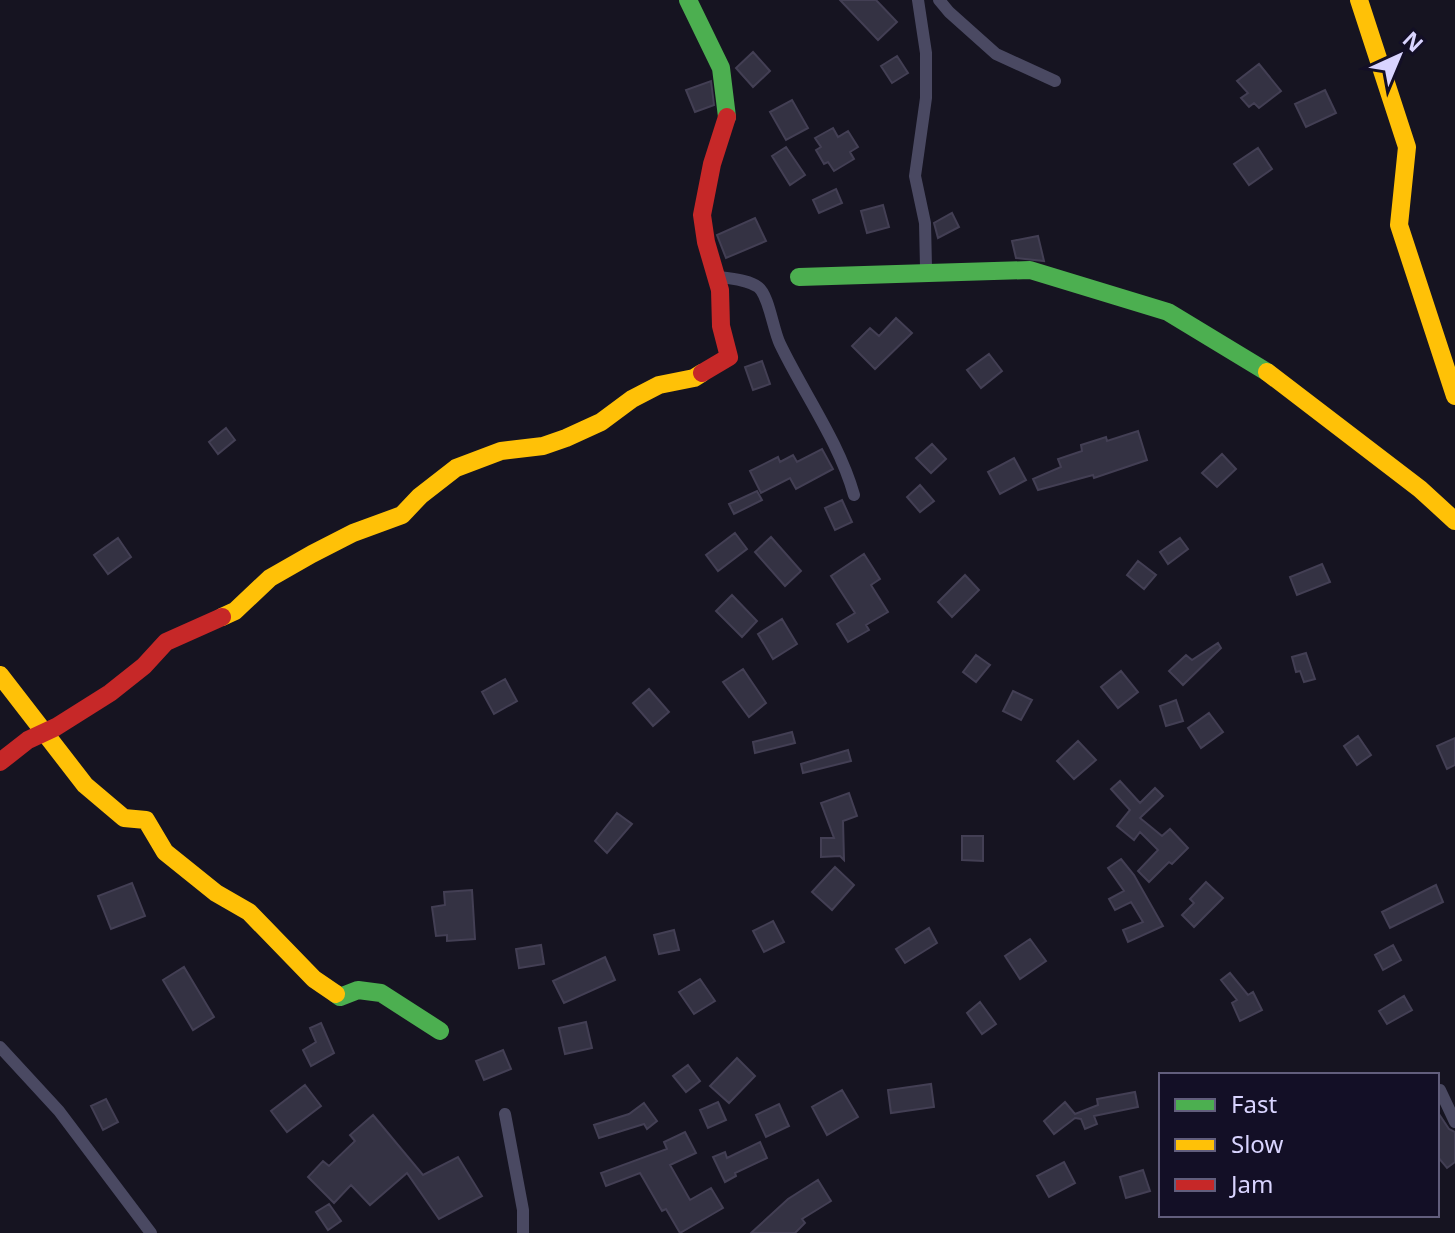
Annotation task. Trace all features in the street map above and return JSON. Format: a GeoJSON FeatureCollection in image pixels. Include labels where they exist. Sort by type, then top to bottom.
{"type":"FeatureCollection","features":[{"type":"Feature","properties":{"kind":"street"},"geometry":{"type":"LineString","coordinates":[[0,762],[28,740],[110,693],[144,666],[166,642],[235,611],[270,578],[353,533],[402,515],[420,496],[456,468],[501,451],[543,446],[566,438],[601,422],[659,385],[694,378],[729,357],[721,326],[720,290],[702,215],[712,164],[728,114],[721,68],[688,0]]}},
{"type":"Feature","properties":{"kind":"street"},"geometry":{"type":"LineString","coordinates":[[918,0],[926,53],[926,98],[915,176],[925,223],[926,267]]}},
{"type":"Feature","properties":{"kind":"street"},"geometry":{"type":"LineString","coordinates":[[939,0],[996,54],[1055,81]]}},
{"type":"Feature","properties":{"kind":"street"},"geometry":{"type":"LineString","coordinates":[[1359,0],[1407,147],[1399,225],[1455,396]]}},
{"type":"Feature","properties":{"kind":"street"},"geometry":{"type":"LineString","coordinates":[[799,277],[1030,270],[1168,312],[1282,381],[1420,489],[1455,521]]}},
{"type":"Feature","properties":{"kind":"street"},"geometry":{"type":"LineString","coordinates":[[716,276],[748,282],[759,287],[765,295],[776,335],[847,469],[854,495]]}},
{"type":"Feature","properties":{"kind":"street"},"geometry":{"type":"LineString","coordinates":[[0,675],[85,785],[124,818],[146,820],[165,852],[216,893],[249,912],[314,979],[340,997],[358,990],[381,993],[440,1031]]}},
{"type":"Feature","properties":{"kind":"street"},"geometry":{"type":"LineString","coordinates":[[0,1047],[59,1111],[151,1233]]}},
{"type":"Feature","properties":{"kind":"street"},"geometry":{"type":"LineString","coordinates":[[1440,1090],[1455,1122]]}},
{"type":"Feature","properties":{"kind":"street"},"geometry":{"type":"LineString","coordinates":[[505,1114],[521,1196],[523,1233]]}},
{"type":"Feature","properties":{"kind":"building"},"geometry":{"type":"Polygon","coordinates":[[[840,0],[876,0],[897,22],[878,40],[840,0]]]}},
{"type":"Feature","properties":{"kind":"building"},"geometry":{"type":"Polygon","coordinates":[[[753,52],[770,71],[753,87],[736,68],[753,52]]]}},
{"type":"Feature","properties":{"kind":"building"},"geometry":{"type":"Polygon","coordinates":[[[897,56],[908,73],[892,83],[881,66],[897,56]]]}},
{"type":"Feature","properties":{"kind":"building"},"geometry":{"type":"Polygon","coordinates":[[[1259,64],[1281,91],[1259,108],[1254,103],[1249,107],[1241,98],[1248,93],[1237,81],[1259,64]]]}},
{"type":"Feature","properties":{"kind":"building"},"geometry":{"type":"Polygon","coordinates":[[[711,81],[714,105],[695,112],[686,90],[711,81]]]}},
{"type":"Feature","properties":{"kind":"building"},"geometry":{"type":"Polygon","coordinates":[[[1325,90],[1336,113],[1306,127],[1295,104],[1325,90]]]}},
{"type":"Feature","properties":{"kind":"building"},"geometry":{"type":"Polygon","coordinates":[[[792,100],[808,128],[786,140],[770,112],[792,100]]]}},
{"type":"Feature","properties":{"kind":"building"},"geometry":{"type":"Polygon","coordinates":[[[833,128],[838,137],[848,131],[858,147],[850,152],[854,159],[834,171],[828,162],[824,164],[816,150],[821,147],[815,138],[833,128]]]}},
{"type":"Feature","properties":{"kind":"building"},"geometry":{"type":"Polygon","coordinates":[[[786,147],[805,175],[790,185],[772,156],[786,147]]]}},
{"type":"Feature","properties":{"kind":"building"},"geometry":{"type":"Polygon","coordinates":[[[1258,148],[1272,169],[1249,185],[1234,164],[1258,148]]]}},
{"type":"Feature","properties":{"kind":"building"},"geometry":{"type":"Polygon","coordinates":[[[836,189],[842,203],[819,213],[813,200],[836,189]]]}},
{"type":"Feature","properties":{"kind":"building"},"geometry":{"type":"Polygon","coordinates":[[[883,205],[889,227],[867,233],[861,211],[883,205]]]}},
{"type":"Feature","properties":{"kind":"building"},"geometry":{"type":"Polygon","coordinates":[[[952,213],[959,227],[938,238],[934,223],[952,213]]]}},
{"type":"Feature","properties":{"kind":"building"},"geometry":{"type":"Polygon","coordinates":[[[755,218],[766,241],[726,258],[717,235],[755,218]]]}},
{"type":"Feature","properties":{"kind":"building"},"geometry":{"type":"Polygon","coordinates":[[[1038,236],[1044,261],[1016,258],[1012,241],[1038,236]]]}},
{"type":"Feature","properties":{"kind":"building"},"geometry":{"type":"Polygon","coordinates":[[[896,318],[912,333],[875,369],[852,346],[870,328],[879,336],[896,318]]]}},
{"type":"Feature","properties":{"kind":"building"},"geometry":{"type":"Polygon","coordinates":[[[989,354],[1002,371],[981,388],[967,370],[989,354]]]}},
{"type":"Feature","properties":{"kind":"building"},"geometry":{"type":"Polygon","coordinates":[[[762,361],[770,384],[753,390],[745,367],[762,361]]]}},
{"type":"Feature","properties":{"kind":"building"},"geometry":{"type":"Polygon","coordinates":[[[226,428],[235,440],[218,454],[209,442],[226,428]]]}},
{"type":"Feature","properties":{"kind":"building"},"geometry":{"type":"Polygon","coordinates":[[[1138,431],[1147,460],[1094,478],[1093,475],[1038,490],[1033,479],[1061,467],[1058,459],[1082,451],[1081,445],[1138,431]]]}},
{"type":"Feature","properties":{"kind":"building"},"geometry":{"type":"Polygon","coordinates":[[[932,444],[946,459],[931,473],[916,458],[932,444]]]}},
{"type":"Feature","properties":{"kind":"building"},"geometry":{"type":"Polygon","coordinates":[[[822,449],[833,469],[796,489],[790,478],[761,493],[750,471],[778,457],[780,462],[793,455],[797,462],[822,449]]]}},
{"type":"Feature","properties":{"kind":"building"},"geometry":{"type":"Polygon","coordinates":[[[1222,454],[1236,469],[1217,487],[1202,473],[1222,454]]]}},
{"type":"Feature","properties":{"kind":"building"},"geometry":{"type":"Polygon","coordinates":[[[1014,458],[1026,480],[1000,494],[988,472],[1014,458]]]}},
{"type":"Feature","properties":{"kind":"building"},"geometry":{"type":"Polygon","coordinates":[[[920,485],[934,501],[920,512],[907,497],[920,485]]]}},
{"type":"Feature","properties":{"kind":"building"},"geometry":{"type":"Polygon","coordinates":[[[757,491],[762,500],[734,514],[729,504],[757,491]]]}},
{"type":"Feature","properties":{"kind":"building"},"geometry":{"type":"Polygon","coordinates":[[[842,500],[852,522],[835,530],[825,508],[842,500]]]}},
{"type":"Feature","properties":{"kind":"building"},"geometry":{"type":"Polygon","coordinates":[[[735,533],[747,549],[718,571],[706,555],[735,533]]]}},
{"type":"Feature","properties":{"kind":"building"},"geometry":{"type":"Polygon","coordinates":[[[771,537],[801,571],[785,586],[755,552],[771,537]]]}},
{"type":"Feature","properties":{"kind":"building"},"geometry":{"type":"Polygon","coordinates":[[[118,538],[131,557],[108,574],[94,555],[118,538]]]}},
{"type":"Feature","properties":{"kind":"building"},"geometry":{"type":"Polygon","coordinates":[[[1180,538],[1188,549],[1168,564],[1160,552],[1180,538]]]}},
{"type":"Feature","properties":{"kind":"building"},"geometry":{"type":"Polygon","coordinates":[[[864,554],[880,579],[871,585],[888,612],[866,625],[869,630],[848,642],[837,624],[855,613],[831,576],[864,554]]]}},
{"type":"Feature","properties":{"kind":"building"},"geometry":{"type":"Polygon","coordinates":[[[1138,561],[1156,575],[1144,589],[1127,575],[1138,561]]]}},
{"type":"Feature","properties":{"kind":"building"},"geometry":{"type":"Polygon","coordinates":[[[1322,564],[1330,582],[1297,595],[1290,577],[1322,564]]]}},
{"type":"Feature","properties":{"kind":"building"},"geometry":{"type":"Polygon","coordinates":[[[965,575],[979,590],[952,617],[938,602],[965,575]]]}},
{"type":"Feature","properties":{"kind":"building"},"geometry":{"type":"Polygon","coordinates":[[[732,595],[757,621],[742,637],[716,611],[732,595]]]}},
{"type":"Feature","properties":{"kind":"building"},"geometry":{"type":"Polygon","coordinates":[[[782,619],[797,644],[773,659],[758,634],[782,619]]]}},
{"type":"Feature","properties":{"kind":"building"},"geometry":{"type":"Polygon","coordinates":[[[1218,643],[1221,648],[1183,685],[1169,671],[1186,655],[1192,660],[1218,643]]]}},
{"type":"Feature","properties":{"kind":"building"},"geometry":{"type":"Polygon","coordinates":[[[1306,653],[1315,679],[1304,682],[1300,671],[1296,672],[1292,657],[1306,653]]]}},
{"type":"Feature","properties":{"kind":"building"},"geometry":{"type":"Polygon","coordinates":[[[976,655],[990,665],[976,682],[963,672],[976,655]]]}},
{"type":"Feature","properties":{"kind":"building"},"geometry":{"type":"Polygon","coordinates":[[[743,669],[766,703],[749,717],[723,682],[743,669]]]}},
{"type":"Feature","properties":{"kind":"building"},"geometry":{"type":"Polygon","coordinates":[[[1121,671],[1138,692],[1118,708],[1101,687],[1121,671]]]}},
{"type":"Feature","properties":{"kind":"building"},"geometry":{"type":"Polygon","coordinates":[[[505,679],[517,701],[494,714],[482,692],[505,679]]]}},
{"type":"Feature","properties":{"kind":"building"},"geometry":{"type":"Polygon","coordinates":[[[649,689],[669,712],[653,726],[633,703],[649,689]]]}},
{"type":"Feature","properties":{"kind":"building"},"geometry":{"type":"Polygon","coordinates":[[[1013,691],[1032,700],[1021,720],[1003,711],[1013,691]]]}},
{"type":"Feature","properties":{"kind":"building"},"geometry":{"type":"Polygon","coordinates":[[[1176,700],[1183,721],[1166,726],[1160,706],[1176,700]]]}},
{"type":"Feature","properties":{"kind":"building"},"geometry":{"type":"Polygon","coordinates":[[[1209,713],[1223,732],[1201,748],[1188,728],[1209,713]]]}},
{"type":"Feature","properties":{"kind":"building"},"geometry":{"type":"Polygon","coordinates":[[[792,732],[795,743],[755,753],[753,742],[792,732]]]}},
{"type":"Feature","properties":{"kind":"building"},"geometry":{"type":"Polygon","coordinates":[[[1358,736],[1371,755],[1357,765],[1344,746],[1358,736]]]}},
{"type":"Feature","properties":{"kind":"building"},"geometry":{"type":"Polygon","coordinates":[[[1455,738],[1455,765],[1447,769],[1437,746],[1455,738]]]}},
{"type":"Feature","properties":{"kind":"building"},"geometry":{"type":"Polygon","coordinates":[[[1078,741],[1096,760],[1074,779],[1057,761],[1078,741]]]}},
{"type":"Feature","properties":{"kind":"building"},"geometry":{"type":"Polygon","coordinates":[[[848,750],[851,761],[803,773],[801,764],[848,750]]]}},
{"type":"Feature","properties":{"kind":"building"},"geometry":{"type":"Polygon","coordinates":[[[1120,781],[1140,803],[1155,788],[1163,796],[1140,818],[1162,836],[1170,829],[1188,848],[1149,882],[1138,871],[1158,850],[1140,832],[1134,840],[1117,826],[1130,810],[1111,789],[1120,781]]]}},
{"type":"Feature","properties":{"kind":"building"},"geometry":{"type":"Polygon","coordinates":[[[849,793],[857,816],[843,821],[844,860],[840,856],[821,857],[821,838],[834,838],[821,803],[849,793]]]}},
{"type":"Feature","properties":{"kind":"building"},"geometry":{"type":"Polygon","coordinates":[[[617,813],[632,824],[607,853],[595,841],[617,813]]]}},
{"type":"Feature","properties":{"kind":"building"},"geometry":{"type":"Polygon","coordinates":[[[962,836],[983,836],[983,861],[962,860],[962,836]]]}},
{"type":"Feature","properties":{"kind":"building"},"geometry":{"type":"Polygon","coordinates":[[[1121,859],[1134,875],[1163,926],[1128,942],[1123,930],[1143,922],[1131,902],[1115,910],[1109,899],[1124,891],[1108,868],[1121,859]]]}},
{"type":"Feature","properties":{"kind":"building"},"geometry":{"type":"Polygon","coordinates":[[[835,867],[854,885],[832,910],[812,892],[835,867]]]}},
{"type":"Feature","properties":{"kind":"building"},"geometry":{"type":"Polygon","coordinates":[[[1206,882],[1223,898],[1194,927],[1182,915],[1194,903],[1190,899],[1206,882]]]}},
{"type":"Feature","properties":{"kind":"building"},"geometry":{"type":"Polygon","coordinates":[[[132,883],[145,916],[111,929],[98,896],[132,883]]]}},
{"type":"Feature","properties":{"kind":"building"},"geometry":{"type":"Polygon","coordinates":[[[1436,885],[1443,902],[1390,928],[1382,912],[1436,885]]]}},
{"type":"Feature","properties":{"kind":"building"},"geometry":{"type":"Polygon","coordinates":[[[472,890],[475,939],[447,941],[447,935],[436,936],[432,907],[445,905],[444,892],[472,890]]]}},
{"type":"Feature","properties":{"kind":"building"},"geometry":{"type":"Polygon","coordinates":[[[773,921],[784,942],[764,952],[753,931],[773,921]]]}},
{"type":"Feature","properties":{"kind":"building"},"geometry":{"type":"Polygon","coordinates":[[[929,928],[937,943],[905,963],[896,949],[929,928]]]}},
{"type":"Feature","properties":{"kind":"building"},"geometry":{"type":"Polygon","coordinates":[[[674,930],[679,950],[659,954],[654,935],[674,930]]]}},
{"type":"Feature","properties":{"kind":"building"},"geometry":{"type":"Polygon","coordinates":[[[1030,939],[1046,961],[1020,979],[1005,956],[1030,939]]]}},
{"type":"Feature","properties":{"kind":"building"},"geometry":{"type":"Polygon","coordinates":[[[541,945],[544,964],[519,968],[516,949],[541,945]]]}},
{"type":"Feature","properties":{"kind":"building"},"geometry":{"type":"Polygon","coordinates":[[[1393,945],[1401,960],[1383,970],[1375,955],[1393,945]]]}},
{"type":"Feature","properties":{"kind":"building"},"geometry":{"type":"Polygon","coordinates":[[[605,957],[615,980],[564,1003],[553,981],[605,957]]]}},
{"type":"Feature","properties":{"kind":"building"},"geometry":{"type":"Polygon","coordinates":[[[184,967],[214,1017],[193,1030],[163,980],[184,967]]]}},
{"type":"Feature","properties":{"kind":"building"},"geometry":{"type":"Polygon","coordinates":[[[1230,973],[1248,995],[1253,992],[1262,1010],[1240,1021],[1232,1003],[1237,1000],[1221,980],[1230,973]]]}},
{"type":"Feature","properties":{"kind":"building"},"geometry":{"type":"Polygon","coordinates":[[[700,979],[715,1001],[694,1014],[679,992],[700,979]]]}},
{"type":"Feature","properties":{"kind":"building"},"geometry":{"type":"Polygon","coordinates":[[[1404,996],[1412,1010],[1387,1024],[1379,1011],[1404,996]]]}},
{"type":"Feature","properties":{"kind":"building"},"geometry":{"type":"Polygon","coordinates":[[[980,1002],[996,1024],[982,1034],[967,1013],[980,1002]]]}},
{"type":"Feature","properties":{"kind":"building"},"geometry":{"type":"Polygon","coordinates":[[[586,1022],[592,1048],[565,1054],[559,1028],[586,1022]]]}},
{"type":"Feature","properties":{"kind":"building"},"geometry":{"type":"Polygon","coordinates":[[[321,1023],[334,1053],[311,1066],[303,1050],[316,1042],[310,1028],[321,1023]]]}},
{"type":"Feature","properties":{"kind":"building"},"geometry":{"type":"Polygon","coordinates":[[[503,1050],[511,1069],[484,1080],[476,1061],[503,1050]]]}},
{"type":"Feature","properties":{"kind":"building"},"geometry":{"type":"Polygon","coordinates":[[[737,1058],[755,1076],[729,1103],[710,1086],[737,1058]]]}},
{"type":"Feature","properties":{"kind":"building"},"geometry":{"type":"Polygon","coordinates":[[[688,1065],[700,1081],[686,1092],[673,1076],[688,1065]]]}},
{"type":"Feature","properties":{"kind":"building"},"geometry":{"type":"Polygon","coordinates":[[[931,1084],[934,1107],[891,1113],[888,1090],[931,1084]]]}},
{"type":"Feature","properties":{"kind":"building"},"geometry":{"type":"Polygon","coordinates":[[[305,1085],[321,1106],[287,1132],[271,1111],[305,1085]]]}},
{"type":"Feature","properties":{"kind":"building"},"geometry":{"type":"Polygon","coordinates":[[[842,1090],[858,1117],[827,1135],[812,1107],[842,1090]]]}},
{"type":"Feature","properties":{"kind":"building"},"geometry":{"type":"Polygon","coordinates":[[[1135,1092],[1138,1107],[1094,1116],[1097,1124],[1085,1129],[1081,1119],[1075,1118],[1054,1134],[1044,1121],[1065,1102],[1075,1114],[1098,1105],[1097,1099],[1135,1092]]]}},
{"type":"Feature","properties":{"kind":"building"},"geometry":{"type":"Polygon","coordinates":[[[106,1099],[118,1122],[103,1130],[91,1106],[106,1099]]]}},
{"type":"Feature","properties":{"kind":"building"},"geometry":{"type":"Polygon","coordinates":[[[718,1102],[726,1120],[708,1128],[700,1110],[718,1102]]]}},
{"type":"Feature","properties":{"kind":"building"},"geometry":{"type":"Polygon","coordinates":[[[644,1103],[657,1121],[647,1129],[644,1124],[599,1138],[594,1125],[629,1114],[644,1103]]]}},
{"type":"Feature","properties":{"kind":"building"},"geometry":{"type":"Polygon","coordinates":[[[779,1104],[789,1126],[766,1137],[756,1115],[779,1104]]]}},
{"type":"Feature","properties":{"kind":"building"},"geometry":{"type":"Polygon","coordinates":[[[1439,1114],[1449,1129],[1455,1132],[1455,1162],[1447,1168],[1439,1158],[1439,1114]]]}},
{"type":"Feature","properties":{"kind":"building"},"geometry":{"type":"Polygon","coordinates":[[[373,1115],[423,1175],[458,1157],[482,1196],[439,1219],[407,1173],[370,1205],[351,1185],[334,1203],[308,1177],[323,1161],[329,1166],[355,1141],[350,1135],[373,1115]]]}},
{"type":"Feature","properties":{"kind":"building"},"geometry":{"type":"Polygon","coordinates":[[[685,1132],[696,1153],[670,1165],[690,1200],[711,1188],[723,1208],[680,1233],[666,1209],[662,1211],[640,1173],[606,1186],[601,1173],[667,1149],[664,1142],[685,1132]]]}},
{"type":"Feature","properties":{"kind":"building"},"geometry":{"type":"Polygon","coordinates":[[[760,1142],[767,1158],[735,1173],[736,1176],[725,1182],[713,1157],[725,1152],[727,1158],[760,1142]]]}},
{"type":"Feature","properties":{"kind":"building"},"geometry":{"type":"Polygon","coordinates":[[[1064,1162],[1075,1183],[1049,1197],[1037,1176],[1064,1162]]]}},
{"type":"Feature","properties":{"kind":"building"},"geometry":{"type":"Polygon","coordinates":[[[1143,1170],[1150,1191],[1126,1198],[1120,1177],[1143,1170]]]}},
{"type":"Feature","properties":{"kind":"building"},"geometry":{"type":"Polygon","coordinates":[[[818,1180],[831,1201],[802,1219],[805,1223],[795,1233],[751,1233],[788,1199],[818,1180]]]}},
{"type":"Feature","properties":{"kind":"building"},"geometry":{"type":"Polygon","coordinates":[[[329,1204],[341,1221],[328,1230],[316,1212],[329,1204]]]}},
{"type":"Feature","properties":{"kind":"traffic: fast"},"geometry":{"type":"LineString","coordinates":[[688,0],[721,68],[727,117]]}},
{"type":"Feature","properties":{"kind":"traffic: fast"},"geometry":{"type":"LineString","coordinates":[[799,277],[1030,270],[1168,312],[1267,372]]}},
{"type":"Feature","properties":{"kind":"traffic: fast"},"geometry":{"type":"LineString","coordinates":[[336,994],[340,997],[358,990],[381,993],[440,1031]]}},
{"type":"Feature","properties":{"kind":"traffic: slow"},"geometry":{"type":"LineString","coordinates":[[1359,0],[1407,147],[1399,225],[1455,396]]}},
{"type":"Feature","properties":{"kind":"traffic: slow"},"geometry":{"type":"LineString","coordinates":[[1267,372],[1420,489],[1455,521]]}},
{"type":"Feature","properties":{"kind":"traffic: slow"},"geometry":{"type":"LineString","coordinates":[[222,617],[235,611],[270,578],[312,554],[353,533],[402,515],[420,496],[456,468],[501,451],[543,446],[566,438],[601,422],[632,399],[659,385],[694,378],[702,373]]}},
{"type":"Feature","properties":{"kind":"traffic: slow"},"geometry":{"type":"LineString","coordinates":[[0,675],[85,785],[124,818],[146,820],[165,852],[216,893],[249,912],[314,979],[336,994]]}},
{"type":"Feature","properties":{"kind":"traffic: jam"},"geometry":{"type":"LineString","coordinates":[[702,373],[729,357],[721,326],[720,290],[706,242],[702,215],[712,164],[727,117]]}},
{"type":"Feature","properties":{"kind":"traffic: jam"},"geometry":{"type":"LineString","coordinates":[[0,762],[28,740],[56,727],[110,693],[144,666],[166,642],[222,617]]}}]}
